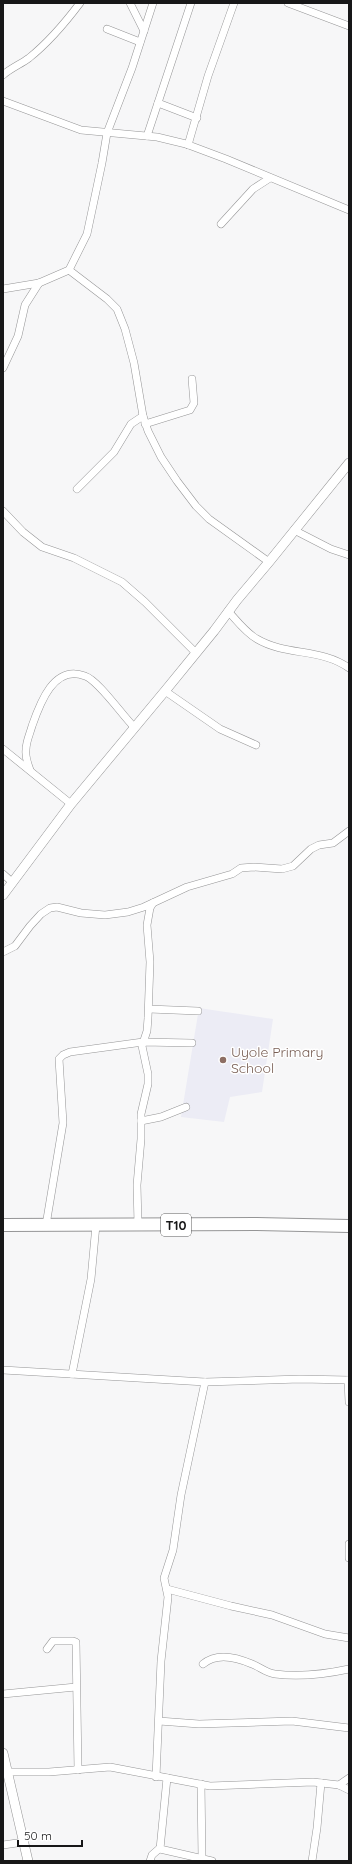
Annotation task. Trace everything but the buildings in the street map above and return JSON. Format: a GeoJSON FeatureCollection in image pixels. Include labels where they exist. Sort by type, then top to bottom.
{"type":"FeatureCollection","features":[{"type":"Feature","properties":{"kind":"highway","name":"T10"},"geometry":{"type":"LineString","coordinates":[[3,1225],[46,1226],[138,1224],[349,1226]]}},
{"type":"Feature","properties":{"kind":"street"},"geometry":{"type":"LineString","coordinates":[[3,75],[22,63],[42,46],[65,24],[80,3]]}},
{"type":"Feature","properties":{"kind":"street"},"geometry":{"type":"LineString","coordinates":[[130,3],[144,31]]}},
{"type":"Feature","properties":{"kind":"street"},"geometry":{"type":"LineString","coordinates":[[3,289],[39,283],[69,270],[89,225],[107,133],[153,3]]}},
{"type":"Feature","properties":{"kind":"street"},"geometry":{"type":"LineString","coordinates":[[147,136],[191,3]]}},
{"type":"Feature","properties":{"kind":"street"},"geometry":{"type":"LineString","coordinates":[[188,145],[208,76],[234,3]]}},
{"type":"Feature","properties":{"kind":"street"},"geometry":{"type":"LineString","coordinates":[[288,3],[349,26]]}},
{"type":"Feature","properties":{"kind":"street"},"geometry":{"type":"LineString","coordinates":[[107,29],[140,42]]}},
{"type":"Feature","properties":{"kind":"street"},"geometry":{"type":"LineString","coordinates":[[3,102],[90,132],[147,136],[188,145],[349,210]]}},
{"type":"Feature","properties":{"kind":"street"},"geometry":{"type":"LineString","coordinates":[[158,103],[197,118]]}},
{"type":"Feature","properties":{"kind":"street"},"geometry":{"type":"LineString","coordinates":[[221,224],[253,189],[270,178]]}},
{"type":"Feature","properties":{"kind":"street"},"geometry":{"type":"LineString","coordinates":[[69,270],[107,299],[117,309],[125,329],[134,363],[144,420],[161,457],[177,481],[200,511],[220,529],[269,562]]}},
{"type":"Feature","properties":{"kind":"street"},"geometry":{"type":"LineString","coordinates":[[3,368],[18,336],[25,305],[39,283]]}},
{"type":"Feature","properties":{"kind":"street"},"geometry":{"type":"LineString","coordinates":[[77,489],[114,452],[131,424],[190,410],[194,403],[192,379]]}},
{"type":"Feature","properties":{"kind":"street"},"geometry":{"type":"LineString","coordinates":[[3,895],[71,804],[196,653],[228,611],[349,463]]}},
{"type":"Feature","properties":{"kind":"street"},"geometry":{"type":"LineString","coordinates":[[3,511],[23,532],[42,547],[74,558],[122,582],[145,602],[196,653]]}},
{"type":"Feature","properties":{"kind":"street"},"geometry":{"type":"LineString","coordinates":[[294,530],[331,549],[349,555]]}},
{"type":"Feature","properties":{"kind":"street"},"geometry":{"type":"LineString","coordinates":[[228,611],[257,640],[283,650],[315,653],[327,656],[349,668]]}},
{"type":"Feature","properties":{"kind":"street"},"geometry":{"type":"LineString","coordinates":[[30,770],[27,762],[26,750],[38,707],[49,688],[70,673],[78,673],[93,680],[134,727]]}},
{"type":"Feature","properties":{"kind":"street"},"geometry":{"type":"LineString","coordinates":[[165,691],[220,729],[256,745]]}},
{"type":"Feature","properties":{"kind":"street"},"geometry":{"type":"LineString","coordinates":[[3,749],[71,804]]}},
{"type":"Feature","properties":{"kind":"street"},"geometry":{"type":"LineString","coordinates":[[3,952],[15,946],[41,914],[50,908],[57,907],[86,914],[105,915],[132,911],[187,887],[232,874],[241,868],[254,867],[282,870],[293,866],[311,849],[319,845],[333,844],[349,831]]}},
{"type":"Feature","properties":{"kind":"street"},"geometry":{"type":"LineString","coordinates":[[3,874],[12,882]]}},
{"type":"Feature","properties":{"kind":"street"},"geometry":{"type":"LineString","coordinates":[[138,1224],[137,1185],[141,1121],[148,1084],[148,1074],[142,1050],[142,1042],[146,1031],[149,1009],[150,962],[148,925],[150,908],[155,901]]}},
{"type":"Feature","properties":{"kind":"street"},"geometry":{"type":"LineString","coordinates":[[149,1009],[198,1011]]}},
{"type":"Feature","properties":{"kind":"street"},"geometry":{"type":"LineString","coordinates":[[46,1226],[63,1123],[59,1059],[63,1055],[75,1051],[142,1042],[192,1043]]}},
{"type":"Feature","properties":{"kind":"street"},"geometry":{"type":"LineString","coordinates":[[141,1121],[161,1117],[186,1107]]}},
{"type":"Feature","properties":{"kind":"street"},"geometry":{"type":"LineString","coordinates":[[72,1374],[91,1280],[96,1225]]}},
{"type":"Feature","properties":{"kind":"street"},"geometry":{"type":"LineString","coordinates":[[3,1370],[205,1382],[300,1379],[348,1380],[349,1402]]}},
{"type":"Feature","properties":{"kind":"street"},"geometry":{"type":"LineString","coordinates":[[156,1777],[161,1661],[168,1607],[168,1589],[164,1580],[164,1575],[173,1550],[181,1495],[205,1382]]}},
{"type":"Feature","properties":{"kind":"street"},"geometry":{"type":"LineString","coordinates":[[349,1544],[349,1558]]}},
{"type":"Feature","properties":{"kind":"street"},"geometry":{"type":"LineString","coordinates":[[168,1589],[272,1615],[325,1634],[349,1638]]}},
{"type":"Feature","properties":{"kind":"street"},"geometry":{"type":"LineString","coordinates":[[47,1650],[53,1641],[76,1642],[78,1770]]}},
{"type":"Feature","properties":{"kind":"street"},"geometry":{"type":"LineString","coordinates":[[203,1664],[210,1659],[223,1657],[252,1664],[273,1674],[301,1675],[349,1668]]}},
{"type":"Feature","properties":{"kind":"street"},"geometry":{"type":"LineString","coordinates":[[3,1694],[76,1687]]}},
{"type":"Feature","properties":{"kind":"street"},"geometry":{"type":"LineString","coordinates":[[159,1721],[200,1724],[292,1721],[349,1728]]}},
{"type":"Feature","properties":{"kind":"street"},"geometry":{"type":"LineString","coordinates":[[3,1753],[28,1861]]}},
{"type":"Feature","properties":{"kind":"street"},"geometry":{"type":"LineString","coordinates":[[8,1772],[119,1767],[156,1777],[216,1786],[258,1783],[321,1783],[339,1785],[349,1790]]}},
{"type":"Feature","properties":{"kind":"street"},"geometry":{"type":"LineString","coordinates":[[150,1861],[152,1855],[160,1848],[166,1778]]}},
{"type":"Feature","properties":{"kind":"street"},"geometry":{"type":"LineString","coordinates":[[339,1785],[349,1778]]}},
{"type":"Feature","properties":{"kind":"street"},"geometry":{"type":"LineString","coordinates":[[312,1861],[321,1783]]}},
{"type":"Feature","properties":{"kind":"street"},"geometry":{"type":"LineString","coordinates":[[201,1784],[202,1858]]}},
{"type":"Feature","properties":{"kind":"street"},"geometry":{"type":"LineString","coordinates":[[3,1844],[24,1842]]}},
{"type":"Feature","properties":{"kind":"street"},"geometry":{"type":"LineString","coordinates":[[160,1848],[167,1851],[212,1861]]}},
{"type":"Feature","properties":{"kind":"shaded area"},"geometry":{"type":"Polygon","coordinates":[[[199,1008],[273,1019],[262,1092],[230,1097],[224,1122],[181,1117],[199,1008]]]}},
{"type":"Feature","properties":{"kind":"place","name":"Uyole Primary School"},"geometry":{"type":"Point","coordinates":[223,1060]}}]}
